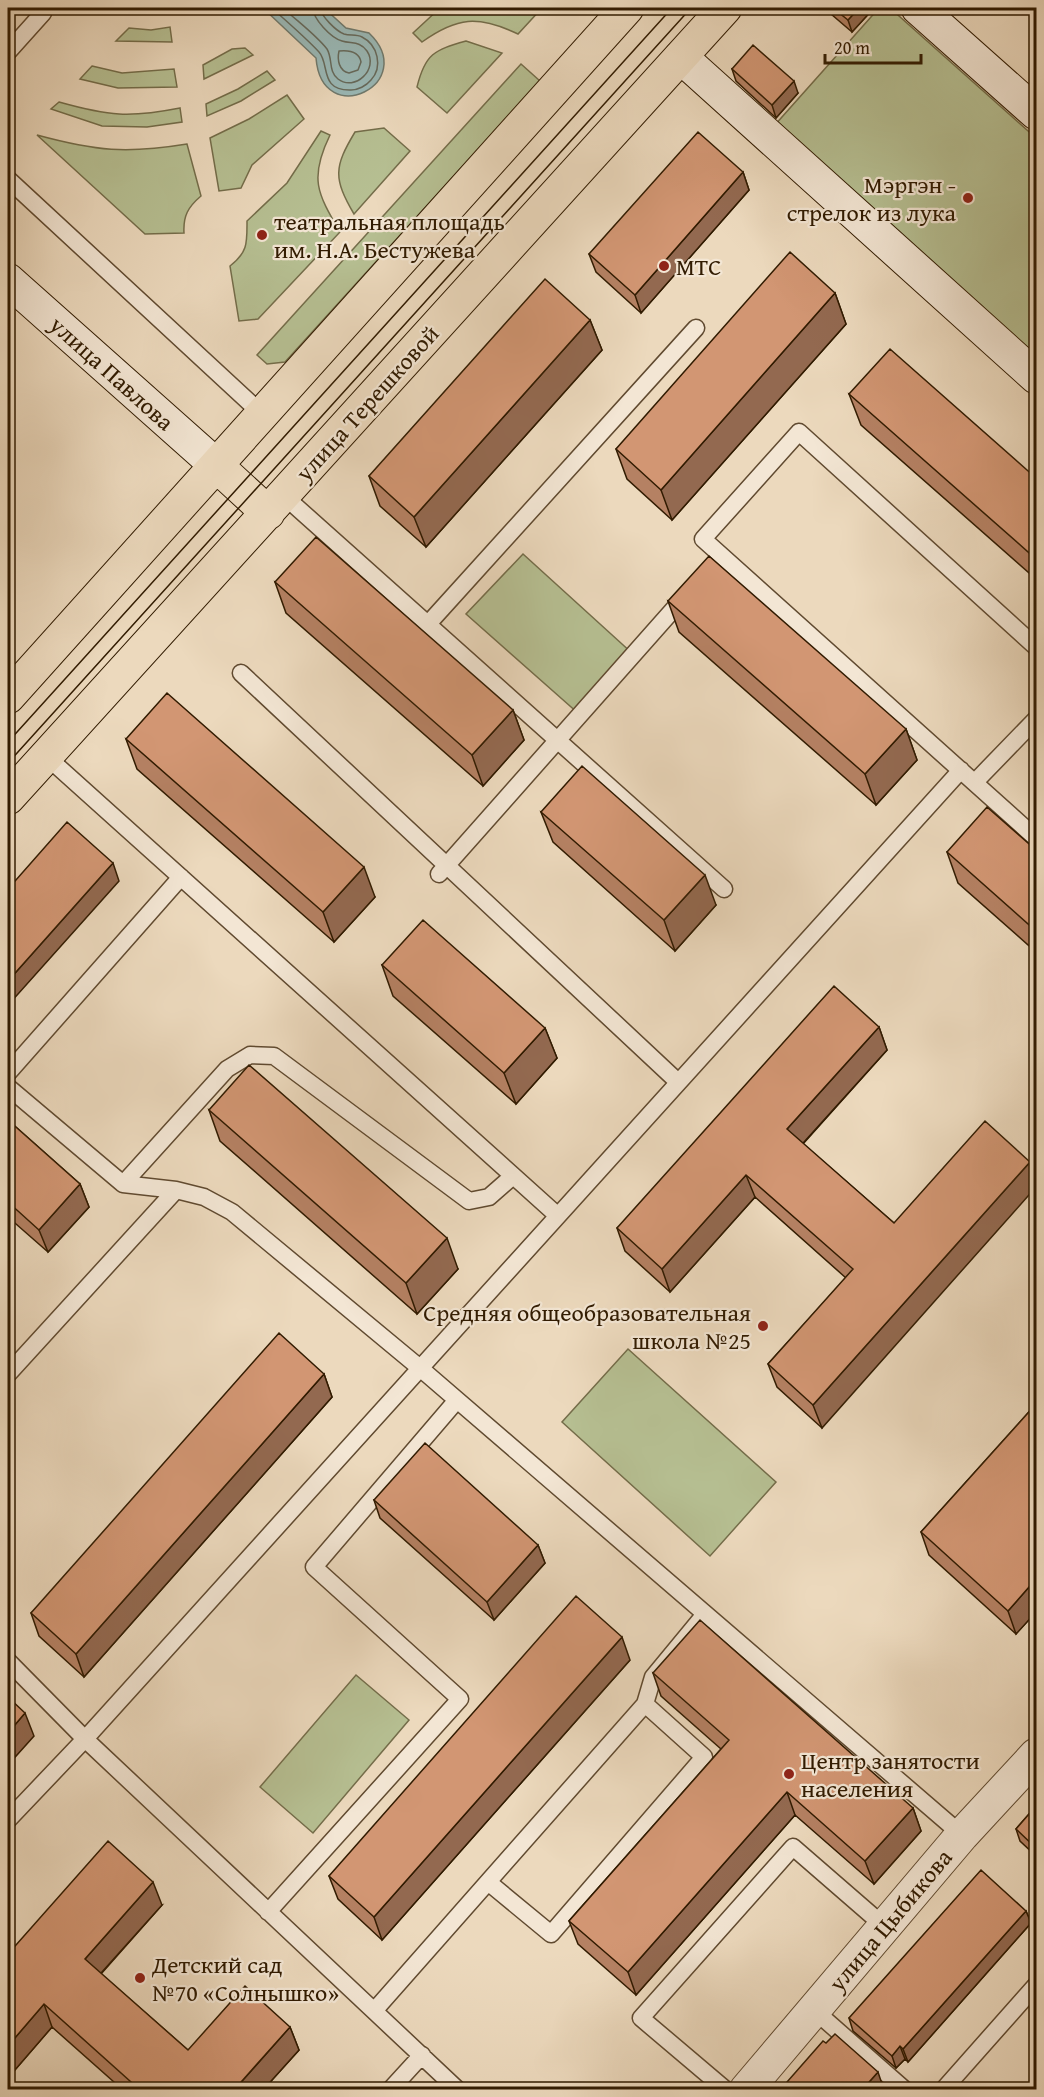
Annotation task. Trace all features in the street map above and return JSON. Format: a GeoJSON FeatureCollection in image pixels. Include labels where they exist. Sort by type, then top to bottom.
{"type":"FeatureCollection","features":[{"type":"Feature","properties":{"kind":"main road"},"geometry":{"type":"LineString","coordinates":[[8,697],[627,8]]}},
{"type":"Feature","properties":{"kind":"main road","name":"улица Терешковой"},"geometry":{"type":"LineString","coordinates":[[8,798],[725,8]]}},
{"type":"Feature","properties":{"kind":"main road"},"geometry":{"type":"LineString","coordinates":[[217,466],[275,504]]}},
{"type":"Feature","properties":{"kind":"street"},"geometry":{"type":"LineString","coordinates":[[918,8],[1036,114]]}},
{"type":"Feature","properties":{"kind":"street"},"geometry":{"type":"LineString","coordinates":[[681,57],[1036,376]]}},
{"type":"Feature","properties":{"kind":"street","name":"улица Павлова"},"geometry":{"type":"LineString","coordinates":[[8,280],[217,466]]}},
{"type":"Feature","properties":{"kind":"street","name":"улица Цыбикова"},"geometry":{"type":"LineString","coordinates":[[746,2090],[962,1835],[1036,1755]]}},
{"type":"Feature","properties":{"kind":"lane"},"geometry":{"type":"LineString","coordinates":[[8,52],[43,13]]}},
{"type":"Feature","properties":{"kind":"lane"},"geometry":{"type":"LineString","coordinates":[[8,179],[263,415]]}},
{"type":"Feature","properties":{"kind":"lane"},"geometry":{"type":"LineString","coordinates":[[428,624],[696,328]]}},
{"type":"Feature","properties":{"kind":"lane"},"geometry":{"type":"LineString","coordinates":[[1036,647],[799,432],[703,539],[1036,838]]}},
{"type":"Feature","properties":{"kind":"lane"},"geometry":{"type":"LineString","coordinates":[[275,504],[428,624],[724,889]]}},
{"type":"Feature","properties":{"kind":"lane"},"geometry":{"type":"LineString","coordinates":[[443,868],[700,579]]}},
{"type":"Feature","properties":{"kind":"lane"},"geometry":{"type":"LineString","coordinates":[[241,673],[443,868],[678,1082]]}},
{"type":"Feature","properties":{"kind":"lane"},"geometry":{"type":"LineString","coordinates":[[975,782],[1036,719]]}},
{"type":"Feature","properties":{"kind":"lane"},"geometry":{"type":"LineString","coordinates":[[46,756],[558,1216]]}},
{"type":"Feature","properties":{"kind":"lane"},"geometry":{"type":"LineString","coordinates":[[8,1820],[85,1739],[961,770]]}},
{"type":"Feature","properties":{"kind":"lane"},"geometry":{"type":"LineString","coordinates":[[8,1073],[181,877]]}},
{"type":"Feature","properties":{"kind":"lane"},"geometry":{"type":"LineString","coordinates":[[123,1184],[228,1069],[250,1055],[274,1056],[469,1201],[489,1197],[513,1176]]}},
{"type":"Feature","properties":{"kind":"lane"},"geometry":{"type":"LineString","coordinates":[[8,1087],[123,1184],[176,1190],[204,1197],[232,1212],[420,1368],[962,1835]]}},
{"type":"Feature","properties":{"kind":"lane"},"geometry":{"type":"LineString","coordinates":[[8,1374],[176,1190]]}},
{"type":"Feature","properties":{"kind":"lane"},"geometry":{"type":"LineString","coordinates":[[268,1912],[460,1699],[314,1567],[457,1400]]}},
{"type":"Feature","properties":{"kind":"lane"},"geometry":{"type":"LineString","coordinates":[[374,2011],[645,1704],[653,1677],[705,1614]]}},
{"type":"Feature","properties":{"kind":"lane"},"geometry":{"type":"LineString","coordinates":[[8,1661],[85,1739],[458,2090]]}},
{"type":"Feature","properties":{"kind":"lane"},"geometry":{"type":"LineString","coordinates":[[488,1882],[550,1934],[704,1757],[645,1704]]}},
{"type":"Feature","properties":{"kind":"lane"},"geometry":{"type":"LineString","coordinates":[[726,2090],[641,2018],[793,1847],[884,1926]]}},
{"type":"Feature","properties":{"kind":"lane"},"geometry":{"type":"LineString","coordinates":[[943,2090],[1036,1985]]}},
{"type":"Feature","properties":{"kind":"lane"},"geometry":{"type":"LineString","coordinates":[[814,2010],[905,2090]]}},
{"type":"Feature","properties":{"kind":"lane"},"geometry":{"type":"LineString","coordinates":[[390,2090],[422,2055]]}},
{"type":"Feature","properties":{"kind":"green space"},"geometry":{"type":"Polygon","coordinates":[[[440,8],[542,8],[518,34],[491,24],[468,22],[457,23],[422,42],[413,33],[440,8]]]}},
{"type":"Feature","properties":{"kind":"green space"},"geometry":{"type":"Polygon","coordinates":[[[879,8],[890,8],[1036,138],[1036,357],[774,126],[879,8]]]}},
{"type":"Feature","properties":{"kind":"green space"},"geometry":{"type":"Polygon","coordinates":[[[170,27],[172,42],[116,41],[129,28],[151,30],[170,27]]]}},
{"type":"Feature","properties":{"kind":"green space"},"geometry":{"type":"Polygon","coordinates":[[[466,41],[502,53],[447,113],[417,87],[424,67],[432,55],[446,47],[466,41]]]}},
{"type":"Feature","properties":{"kind":"green space"},"geometry":{"type":"Polygon","coordinates":[[[245,48],[253,55],[204,79],[203,65],[232,49],[245,48]]]}},
{"type":"Feature","properties":{"kind":"green space"},"geometry":{"type":"Polygon","coordinates":[[[521,64],[540,81],[285,362],[267,364],[257,355],[521,64]]]}},
{"type":"Feature","properties":{"kind":"green space"},"geometry":{"type":"Polygon","coordinates":[[[92,66],[122,73],[174,69],[177,87],[118,88],[80,79],[92,66]]]}},
{"type":"Feature","properties":{"kind":"green space"},"geometry":{"type":"Polygon","coordinates":[[[267,71],[275,80],[241,101],[207,116],[206,104],[238,89],[267,71]]]}},
{"type":"Feature","properties":{"kind":"green space"},"geometry":{"type":"Polygon","coordinates":[[[287,95],[304,119],[252,165],[241,188],[219,191],[210,138],[249,119],[287,95]]]}},
{"type":"Feature","properties":{"kind":"green space"},"geometry":{"type":"Polygon","coordinates":[[[59,102],[119,114],[180,108],[182,122],[147,127],[102,126],[51,109],[59,102]]]}},
{"type":"Feature","properties":{"kind":"green space"},"geometry":{"type":"Polygon","coordinates":[[[384,128],[410,151],[354,214],[342,191],[340,181],[340,164],[343,155],[355,132],[384,128]]]}},
{"type":"Feature","properties":{"kind":"green space"},"geometry":{"type":"Polygon","coordinates":[[[321,131],[330,135],[319,163],[318,185],[321,196],[340,232],[258,319],[239,321],[230,266],[240,256],[245,246],[247,221],[287,183],[321,131]]]}},
{"type":"Feature","properties":{"kind":"green space"},"geometry":{"type":"Polygon","coordinates":[[[37,135],[94,148],[128,150],[187,144],[201,196],[187,212],[184,233],[145,234],[37,135]]]}},
{"type":"Feature","properties":{"kind":"green space"},"geometry":{"type":"Polygon","coordinates":[[[523,554],[633,654],[579,714],[466,614],[523,554]]]}},
{"type":"Feature","properties":{"kind":"green space"},"geometry":{"type":"Polygon","coordinates":[[[628,1349],[776,1482],[710,1556],[562,1422],[628,1349]]]}},
{"type":"Feature","properties":{"kind":"green space"},"geometry":{"type":"Polygon","coordinates":[[[356,1675],[409,1720],[313,1833],[260,1787],[356,1675]]]}},
{"type":"Feature","properties":{"kind":"water"},"geometry":{"type":"Polygon","coordinates":[[[263,8],[324,8],[346,28],[369,33],[382,51],[384,68],[377,82],[364,92],[349,96],[334,92],[322,80],[316,58],[263,8]]]}},
{"type":"Feature","properties":{"kind":"building"},"geometry":{"type":"Polygon","coordinates":[[[833,8],[859,8],[848,20],[833,8]]]}},
{"type":"Feature","properties":{"kind":"building"},"geometry":{"type":"Polygon","coordinates":[[[753,45],[794,81],[772,105],[732,69],[753,45]]]}},
{"type":"Feature","properties":{"kind":"building"},"geometry":{"type":"Polygon","coordinates":[[[698,132],[743,172],[635,295],[589,254],[698,132]]]}},
{"type":"Feature","properties":{"kind":"building"},"geometry":{"type":"Polygon","coordinates":[[[790,252],[835,293],[661,490],[616,449],[790,252]]]}},
{"type":"Feature","properties":{"kind":"building"},"geometry":{"type":"Polygon","coordinates":[[[545,279],[590,320],[414,517],[369,476],[545,279]]]}},
{"type":"Feature","properties":{"kind":"building"},"geometry":{"type":"Polygon","coordinates":[[[890,349],[1036,478],[1036,559],[849,394],[890,349]]]}},
{"type":"Feature","properties":{"kind":"building"},"geometry":{"type":"Polygon","coordinates":[[[316,537],[513,710],[472,755],[275,582],[316,537]]]}},
{"type":"Feature","properties":{"kind":"building"},"geometry":{"type":"Polygon","coordinates":[[[709,556],[906,729],[865,774],[668,601],[709,556]]]}},
{"type":"Feature","properties":{"kind":"building"},"geometry":{"type":"Polygon","coordinates":[[[167,693],[364,867],[323,912],[126,739],[167,693]]]}},
{"type":"Feature","properties":{"kind":"building"},"geometry":{"type":"Polygon","coordinates":[[[582,766],[705,875],[664,920],[541,812],[582,766]]]}},
{"type":"Feature","properties":{"kind":"building"},"geometry":{"type":"Polygon","coordinates":[[[987,807],[1036,850],[1036,931],[947,852],[987,807]]]}},
{"type":"Feature","properties":{"kind":"building"},"geometry":{"type":"Polygon","coordinates":[[[67,822],[113,863],[8,981],[8,889],[67,822]]]}},
{"type":"Feature","properties":{"kind":"building"},"geometry":{"type":"Polygon","coordinates":[[[423,920],[545,1028],[504,1073],[382,965],[423,920]]]}},
{"type":"Feature","properties":{"kind":"building"},"geometry":{"type":"Polygon","coordinates":[[[834,986],[879,1027],[787,1129],[894,1223],[985,1121],[1030,1162],[813,1405],[768,1364],[853,1269],[746,1175],[662,1269],[617,1228],[834,986]]]}},
{"type":"Feature","properties":{"kind":"building"},"geometry":{"type":"Polygon","coordinates":[[[249,1065],[447,1238],[406,1283],[209,1110],[249,1065]]]}},
{"type":"Feature","properties":{"kind":"building"},"geometry":{"type":"Polygon","coordinates":[[[8,1120],[80,1184],[39,1230],[8,1202],[8,1120]]]}},
{"type":"Feature","properties":{"kind":"building"},"geometry":{"type":"Polygon","coordinates":[[[279,1333],[324,1374],[76,1654],[31,1613],[279,1333]]]}},
{"type":"Feature","properties":{"kind":"building"},"geometry":{"type":"Polygon","coordinates":[[[1036,1404],[1036,1579],[1008,1611],[921,1532],[1036,1404]]]}},
{"type":"Feature","properties":{"kind":"building"},"geometry":{"type":"Polygon","coordinates":[[[425,1443],[538,1545],[487,1602],[374,1500],[425,1443]]]}},
{"type":"Feature","properties":{"kind":"building"},"geometry":{"type":"Polygon","coordinates":[[[576,1596],[622,1637],[374,1917],[329,1876],[576,1596]]]}},
{"type":"Feature","properties":{"kind":"building"},"geometry":{"type":"Polygon","coordinates":[[[700,1620],[913,1808],[865,1861],[787,1792],[628,1972],[569,1921],[729,1740],[653,1673],[700,1620]]]}},
{"type":"Feature","properties":{"kind":"building"},"geometry":{"type":"Polygon","coordinates":[[[8,1697],[25,1713],[8,1733],[8,1697]]]}},
{"type":"Feature","properties":{"kind":"building"},"geometry":{"type":"Polygon","coordinates":[[[1036,1806],[1036,1848],[1016,1829],[1036,1806]]]}},
{"type":"Feature","properties":{"kind":"building"},"geometry":{"type":"Polygon","coordinates":[[[108,1841],[153,1882],[85,1959],[188,2050],[245,1986],[290,2027],[234,2090],[140,2090],[44,2004],[8,2046],[8,1954],[108,1841]]]}},
{"type":"Feature","properties":{"kind":"building"},"geometry":{"type":"Polygon","coordinates":[[[981,1870],[1026,1911],[903,2049],[900,2046],[892,2056],[849,2018],[981,1870]]]}},
{"type":"Feature","properties":{"kind":"building"},"geometry":{"type":"Polygon","coordinates":[[[835,2034],[878,2072],[862,2090],[780,2090],[823,2041],[826,2043],[835,2034]]]}},
{"type":"Feature","properties":{"kind":"tram line"},"geometry":{"type":"LineString","coordinates":[[8,742],[672,8]]}},
{"type":"Feature","properties":{"kind":"tram line"},"geometry":{"type":"LineString","coordinates":[[8,763],[691,8]]}},
{"type":"Feature","properties":{"kind":"place","name":"Мэргэн - стрелок из лука"},"geometry":{"type":"Point","coordinates":[968,198]}},
{"type":"Feature","properties":{"kind":"place","name":"театральная площадь им. Н.А. Бестужева"},"geometry":{"type":"Point","coordinates":[262,235]}},
{"type":"Feature","properties":{"kind":"place","name":"МТС"},"geometry":{"type":"Point","coordinates":[664,266]}},
{"type":"Feature","properties":{"kind":"place","name":"Средняя общеобразовательная школа №25"},"geometry":{"type":"Point","coordinates":[763,1326]}},
{"type":"Feature","properties":{"kind":"place","name":"Центр занятости населения"},"geometry":{"type":"Point","coordinates":[789,1774]}},
{"type":"Feature","properties":{"kind":"place","name":"Детский сад №70 «Солнышко»"},"geometry":{"type":"Point","coordinates":[140,1978]}}]}
